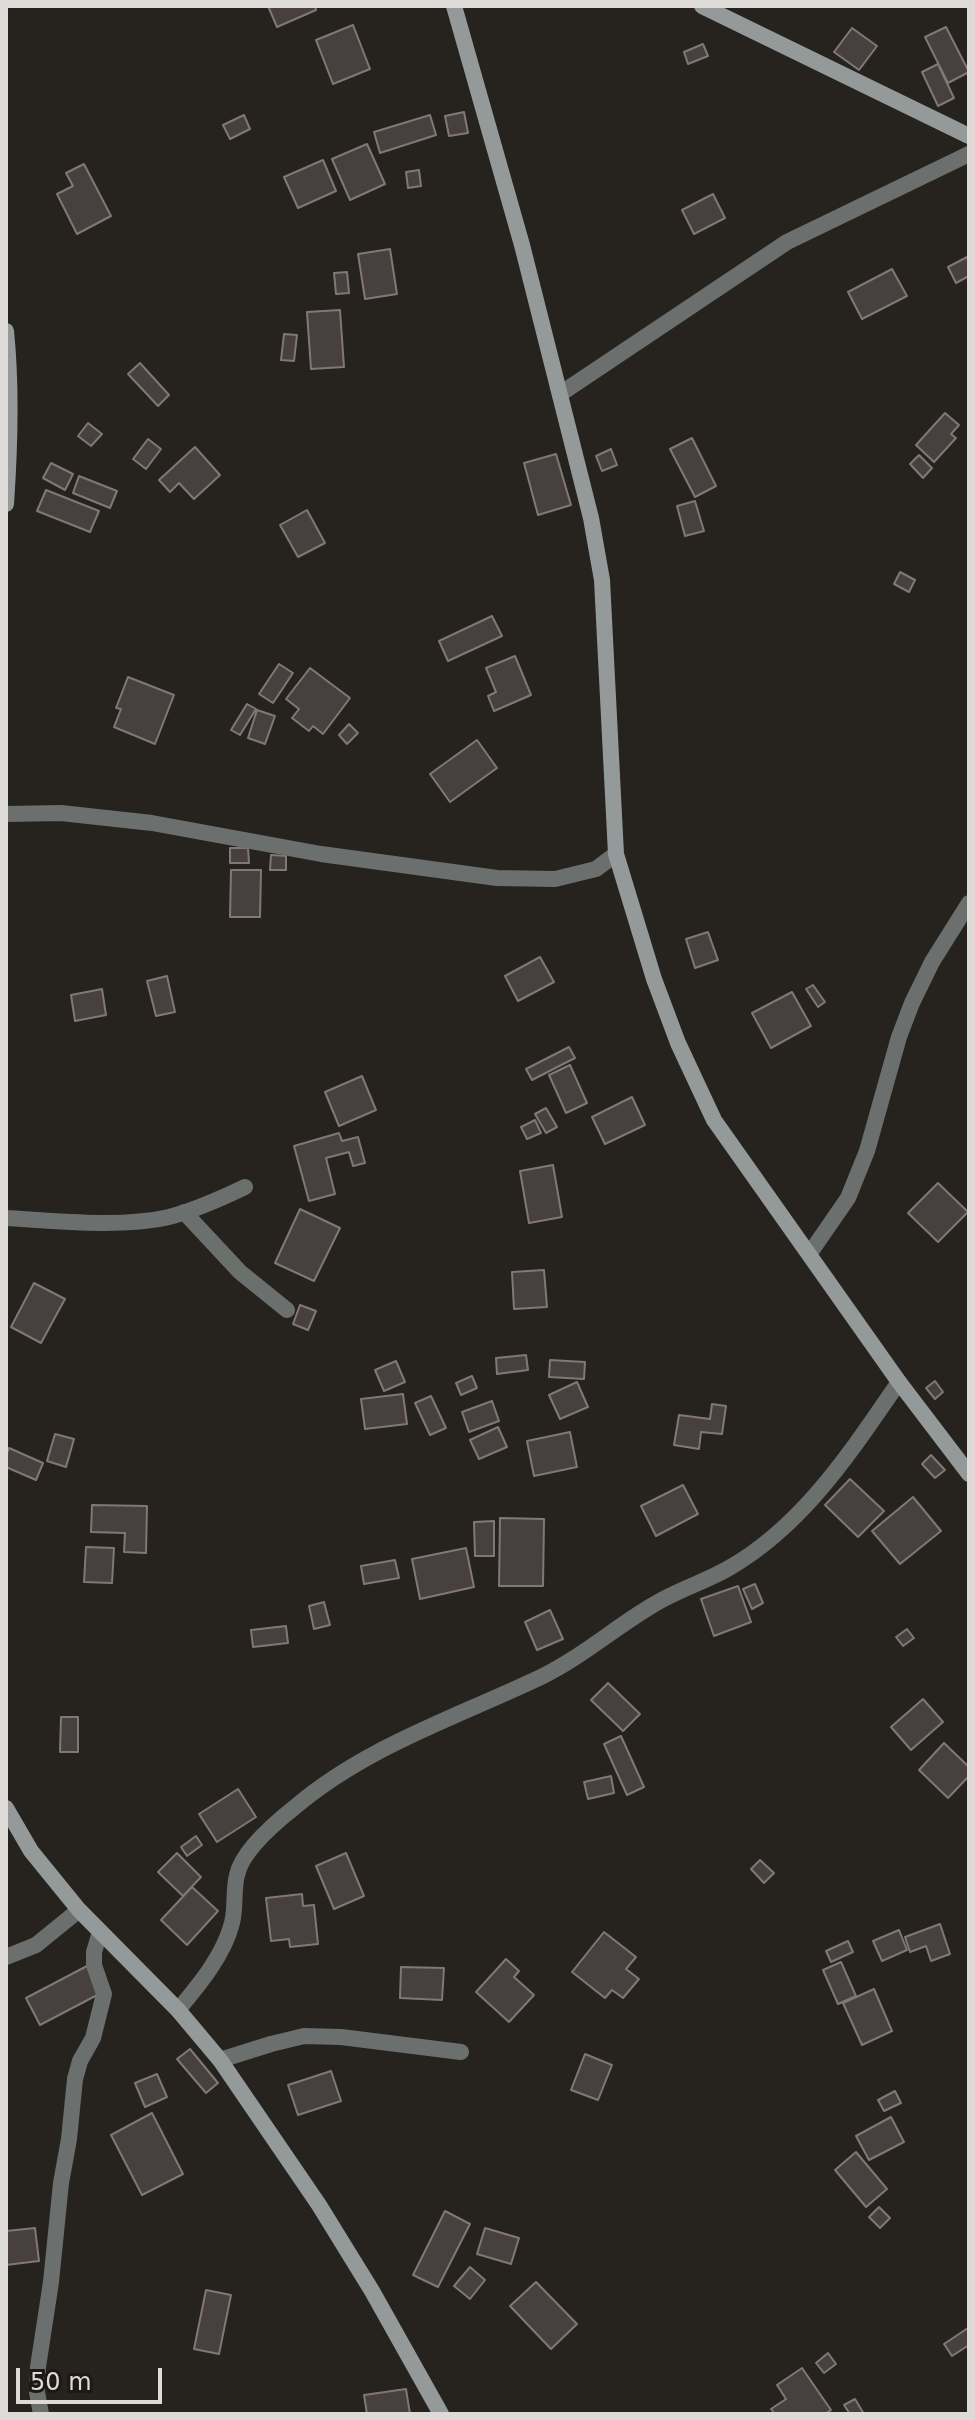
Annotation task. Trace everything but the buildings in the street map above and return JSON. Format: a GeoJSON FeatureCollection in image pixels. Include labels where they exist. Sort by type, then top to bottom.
{"type":"FeatureCollection","features":[{"type":"Feature","properties":{"kind":"street"},"geometry":{"type":"LineString","coordinates":[[454,6],[497,152],[591,518],[602,580],[616,854],[633,915],[673,1030],[714,1120],[899,1382],[969,1474]]}},
{"type":"Feature","properties":{"kind":"street"},"geometry":{"type":"LineString","coordinates":[[702,6],[969,136]]}},
{"type":"Feature","properties":{"kind":"street"},"geometry":{"type":"LineString","coordinates":[[560,394],[787,242],[969,154]]}},
{"type":"Feature","properties":{"kind":"street"},"geometry":{"type":"LineString","coordinates":[[6,331],[11,376],[11,442],[6,504]]}},
{"type":"Feature","properties":{"kind":"street"},"geometry":{"type":"LineString","coordinates":[[6,814],[61,813],[152,823],[321,854],[497,878],[555,879],[596,869],[616,854]]}},
{"type":"Feature","properties":{"kind":"street"},"geometry":{"type":"LineString","coordinates":[[810,1253],[848,1198],[867,1151],[899,1037],[912,1003],[932,962],[969,903]]}},
{"type":"Feature","properties":{"kind":"street"},"geometry":{"type":"LineString","coordinates":[[6,1218],[119,1222],[167,1217],[207,1205],[245,1187]]}},
{"type":"Feature","properties":{"kind":"street"},"geometry":{"type":"LineString","coordinates":[[184,1212],[240,1272],[287,1310]]}},
{"type":"Feature","properties":{"kind":"street"},"geometry":{"type":"LineString","coordinates":[[178,2010],[209,1972],[232,1925],[237,1873],[251,1849],[295,1807],[346,1770],[422,1729],[544,1676],[596,1646],[656,1602],[729,1568],[767,1542],[791,1522],[846,1458],[899,1382]]}},
{"type":"Feature","properties":{"kind":"street"},"geometry":{"type":"LineString","coordinates":[[6,1808],[31,1851],[79,1910],[178,2010],[220,2060],[319,2205],[372,2291],[441,2414]]}},
{"type":"Feature","properties":{"kind":"street"},"geometry":{"type":"LineString","coordinates":[[6,1957],[36,1945],[79,1910]]}},
{"type":"Feature","properties":{"kind":"street"},"geometry":{"type":"LineString","coordinates":[[41,2414],[37,2392],[38,2367],[75,2079],[80,2061],[93,2038],[104,1994],[94,1965],[100,1932]]}},
{"type":"Feature","properties":{"kind":"street"},"geometry":{"type":"LineString","coordinates":[[220,2060],[304,2036],[341,2037],[461,2052]]}}]}
